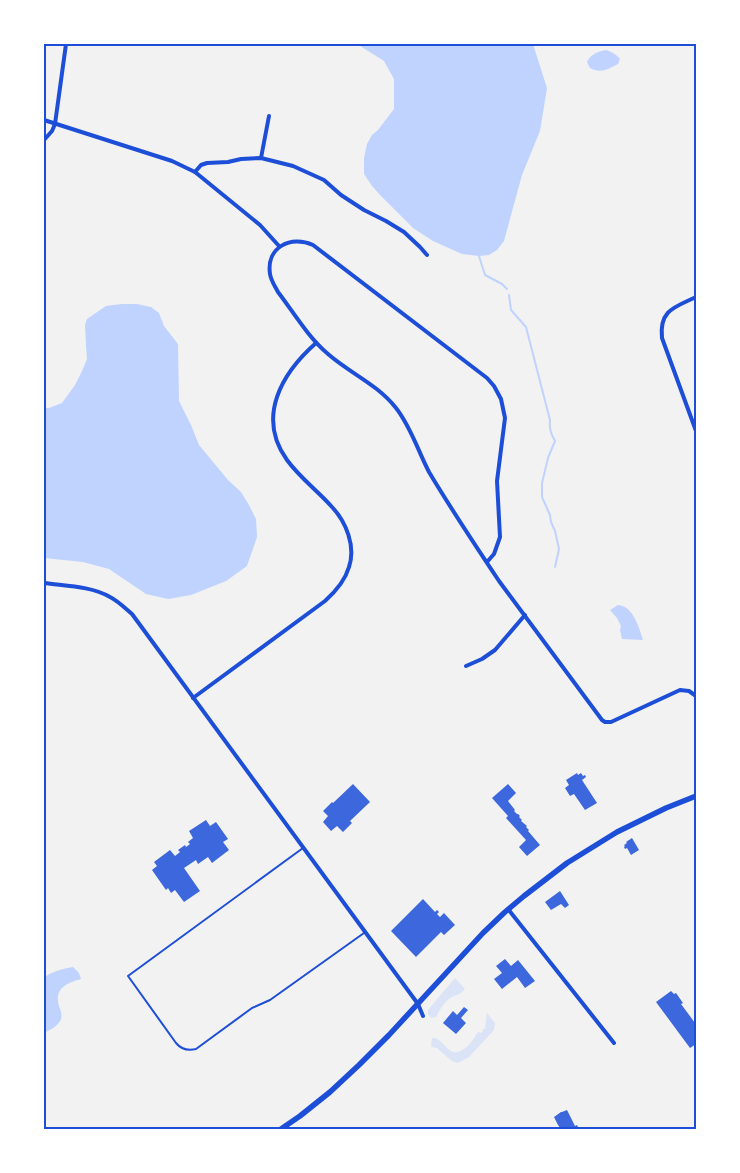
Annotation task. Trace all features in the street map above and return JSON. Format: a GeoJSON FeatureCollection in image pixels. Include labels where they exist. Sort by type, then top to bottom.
{"type":"FeatureCollection","features":[{"type":"Feature","properties":{"kind":"highway"},"geometry":{"type":"LineString","coordinates":[[281,1129],[330,1092],[383,1041],[508,909],[546,878],[617,832],[666,808],[696,796]]}},
{"type":"Feature","properties":{"kind":"street"},"geometry":{"type":"LineString","coordinates":[[44,140],[55,124],[66,44]]}},
{"type":"Feature","properties":{"kind":"street"},"geometry":{"type":"LineString","coordinates":[[261,158],[269,116]]}},
{"type":"Feature","properties":{"kind":"street"},"geometry":{"type":"LineString","coordinates":[[44,120],[172,161],[194,172],[260,225],[280,246]]}},
{"type":"Feature","properties":{"kind":"street"},"geometry":{"type":"LineString","coordinates":[[194,172],[201,165],[207,163],[241,159],[261,158],[293,166],[324,180],[364,210],[404,232],[427,255]]}},
{"type":"Feature","properties":{"kind":"street"},"geometry":{"type":"LineString","coordinates":[[487,562],[494,554],[500,537],[497,481],[505,418],[501,398],[496,387],[487,378],[313,245],[293,241],[280,246],[272,257],[269,271],[278,292],[316,343],[340,363],[379,389],[396,408],[404,419],[433,478],[487,562],[603,721],[611,722],[680,690],[690,691],[696,696]]}},
{"type":"Feature","properties":{"kind":"street"},"geometry":{"type":"LineString","coordinates":[[696,297],[674,307],[668,312],[661,329],[662,338],[696,431]]}},
{"type":"Feature","properties":{"kind":"street"},"geometry":{"type":"LineString","coordinates":[[192,698],[325,601],[343,580],[349,568],[351,559],[350,544],[344,524],[333,508],[286,458],[279,446],[274,424],[275,404],[281,385],[296,363],[316,343]]}},
{"type":"Feature","properties":{"kind":"street"},"geometry":{"type":"LineString","coordinates":[[44,583],[94,590],[116,600],[132,614],[418,1004],[423,1016]]}},
{"type":"Feature","properties":{"kind":"street"},"geometry":{"type":"LineString","coordinates":[[466,666],[482,659],[495,650],[524,615]]}},
{"type":"Feature","properties":{"kind":"street"},"geometry":{"type":"LineString","coordinates":[[508,909],[614,1043]]}},
{"type":"Feature","properties":{"kind":"lane"},"geometry":{"type":"LineString","coordinates":[[303,848],[128,976],[176,1043],[179,1047],[188,1050],[199,1047],[252,1008],[270,1000],[365,933]]}},
{"type":"Feature","properties":{"kind":"shaded area"},"geometry":{"type":"Polygon","coordinates":[[[455,978],[465,989],[447,1001],[436,1017],[431,1018],[428,1010],[455,978]]]}},
{"type":"Feature","properties":{"kind":"shaded area"},"geometry":{"type":"Polygon","coordinates":[[[487,1013],[495,1023],[494,1030],[469,1057],[458,1063],[452,1061],[437,1048],[431,1047],[432,1038],[440,1041],[453,1052],[465,1049],[478,1032],[482,1033],[483,1029],[485,1029],[487,1013]]]}},
{"type":"Feature","properties":{"kind":"water"},"geometry":{"type":"Polygon","coordinates":[[[357,44],[533,44],[547,88],[540,131],[522,175],[504,241],[497,250],[489,255],[462,254],[433,241],[413,228],[372,186],[364,174],[364,158],[367,144],[372,135],[394,109],[394,79],[384,61],[357,44]]]}},
{"type":"Feature","properties":{"kind":"water"},"geometry":{"type":"Polygon","coordinates":[[[606,50],[614,53],[620,59],[618,64],[601,71],[590,68],[587,62],[590,57],[606,50]]]}},
{"type":"Feature","properties":{"kind":"water"},"geometry":{"type":"Polygon","coordinates":[[[137,304],[151,307],[159,313],[164,326],[178,344],[179,401],[199,445],[228,480],[241,492],[256,519],[257,537],[247,566],[226,581],[191,595],[168,599],[146,594],[109,569],[83,562],[44,558],[44,408],[62,403],[82,371],[87,359],[85,325],[87,319],[106,306],[137,304]]]}},
{"type":"Feature","properties":{"kind":"water"},"geometry":{"type":"Polygon","coordinates":[[[618,605],[628,609],[631,613],[643,640],[622,639],[621,626],[610,610],[618,605]]]}},
{"type":"Feature","properties":{"kind":"water"},"geometry":{"type":"Polygon","coordinates":[[[73,967],[79,973],[81,979],[62,988],[58,995],[61,1019],[55,1027],[44,1033],[44,977],[73,967]]]}},
{"type":"Feature","properties":{"kind":"building"},"geometry":{"type":"Polygon","coordinates":[[[577,773],[578,775],[581,773],[583,776],[585,775],[586,777],[582,780],[597,803],[585,810],[574,794],[570,796],[565,788],[569,785],[566,780],[577,773]]]}},
{"type":"Feature","properties":{"kind":"building"},"geometry":{"type":"Polygon","coordinates":[[[353,784],[370,802],[350,821],[352,823],[343,832],[337,826],[331,831],[323,822],[328,816],[323,811],[353,784]]]}},
{"type":"Feature","properties":{"kind":"building"},"geometry":{"type":"Polygon","coordinates":[[[508,784],[516,793],[508,801],[540,845],[527,856],[519,847],[526,840],[506,818],[508,816],[492,798],[508,784]]]}},
{"type":"Feature","properties":{"kind":"building"},"geometry":{"type":"Polygon","coordinates":[[[206,820],[210,826],[216,822],[228,839],[223,842],[229,850],[212,863],[208,857],[198,864],[196,860],[184,868],[200,891],[184,902],[175,890],[171,893],[168,888],[166,890],[152,870],[157,866],[154,862],[170,850],[175,856],[180,852],[178,850],[190,844],[188,842],[193,838],[189,831],[206,820]]]}},
{"type":"Feature","properties":{"kind":"building"},"geometry":{"type":"Polygon","coordinates":[[[632,838],[639,850],[631,855],[624,845],[632,838]]]}},
{"type":"Feature","properties":{"kind":"building"},"geometry":{"type":"Polygon","coordinates":[[[560,891],[569,905],[565,908],[561,904],[551,910],[545,902],[560,891]]]}},
{"type":"Feature","properties":{"kind":"building"},"geometry":{"type":"Polygon","coordinates":[[[423,899],[435,912],[437,910],[439,912],[437,914],[440,917],[444,913],[455,925],[444,935],[441,932],[416,957],[391,931],[423,899]]]}},
{"type":"Feature","properties":{"kind":"building"},"geometry":{"type":"Polygon","coordinates":[[[505,959],[511,966],[518,960],[535,981],[525,988],[517,977],[502,989],[494,979],[502,973],[496,966],[505,959]]]}},
{"type":"Feature","properties":{"kind":"building"},"geometry":{"type":"Polygon","coordinates":[[[671,991],[674,994],[676,993],[683,1003],[681,1004],[696,1022],[696,1044],[690,1048],[656,1002],[671,991]]]}},
{"type":"Feature","properties":{"kind":"building"},"geometry":{"type":"Polygon","coordinates":[[[464,1007],[468,1010],[461,1018],[466,1023],[456,1034],[443,1023],[453,1011],[457,1015],[464,1007]]]}},
{"type":"Feature","properties":{"kind":"building"},"geometry":{"type":"Polygon","coordinates":[[[567,1110],[575,1126],[577,1125],[579,1129],[561,1129],[558,1125],[554,1117],[567,1110]]]}},
{"type":"Feature","properties":{"kind":"waterway"},"geometry":{"type":"LineString","coordinates":[[479,256],[485,275],[502,284],[507,289]]}},
{"type":"Feature","properties":{"kind":"waterway"},"geometry":{"type":"LineString","coordinates":[[509,295],[511,310],[526,327],[555,441],[548,458],[542,483],[542,497],[550,515],[559,549],[555,567]]}}]}
